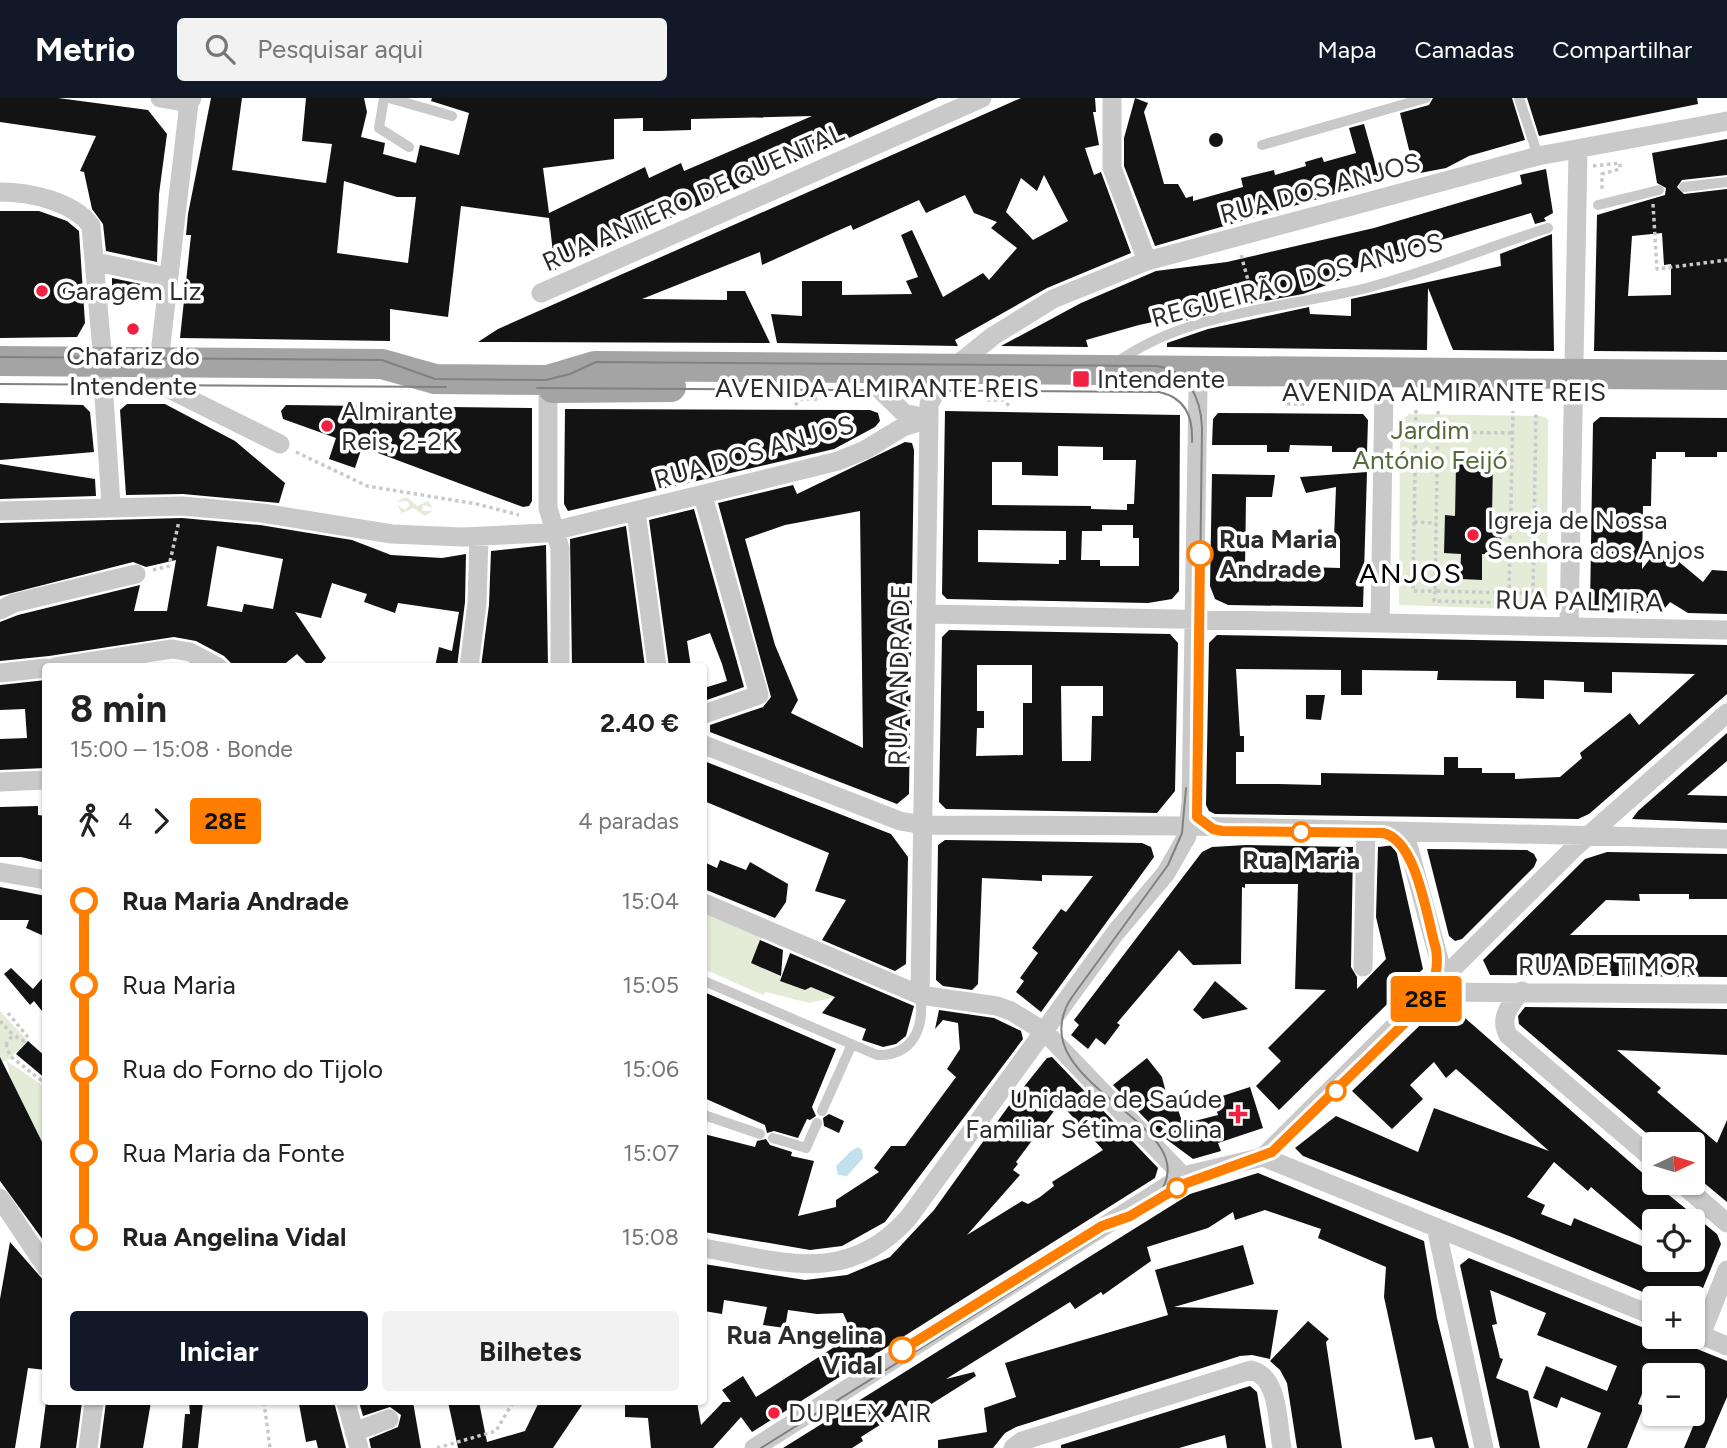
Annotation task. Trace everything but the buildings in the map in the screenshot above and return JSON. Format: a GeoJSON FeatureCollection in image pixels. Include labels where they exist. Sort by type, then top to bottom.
{"type":"FeatureCollection","features":[{"type":"Feature","properties":{"kind":"main road"},"geometry":{"type":"LineString","coordinates":[[0,361],[103,371],[156,372]]}},
{"type":"Feature","properties":{"kind":"main road","name":"AVENIDA ALMIRANTE REIS"},"geometry":{"type":"LineString","coordinates":[[156,372],[382,364],[435,379],[548,380],[595,366],[945,378],[1573,384],[1727,394]]}},
{"type":"Feature","properties":{"kind":"main road","name":"AVENIDA ALMIRANTE REIS"},"geometry":{"type":"LineString","coordinates":[[156,372],[548,388],[877,387],[945,378],[1104,370],[1198,381],[1384,391],[1727,375]]}},
{"type":"Feature","properties":{"kind":"main road"},"geometry":{"type":"LineString","coordinates":[[0,380],[103,371]]}},
{"type":"Feature","properties":{"kind":"street"},"geometry":{"type":"LineString","coordinates":[[160,98],[190,100],[156,372],[280,444]]}},
{"type":"Feature","properties":{"kind":"street","name":"RUA ANTERO DE QUENTAL"},"geometry":{"type":"LineString","coordinates":[[541,293],[982,98]]}},
{"type":"Feature","properties":{"kind":"street"},"geometry":{"type":"LineString","coordinates":[[1112,98],[1112,168],[1147,261]]}},
{"type":"Feature","properties":{"kind":"street","name":"RUA DOS ANJOS"},"geometry":{"type":"LineString","coordinates":[[945,378],[993,336],[1054,299],[1147,261],[1538,156],[1578,151],[1727,121]]}},
{"type":"Feature","properties":{"kind":"street"},"geometry":{"type":"LineString","coordinates":[[1569,627],[1578,151]]}},
{"type":"Feature","properties":{"kind":"street"},"geometry":{"type":"LineString","coordinates":[[0,192],[45,199],[77,211],[91,226],[96,262],[111,505]]}},
{"type":"Feature","properties":{"kind":"street"},"geometry":{"type":"LineString","coordinates":[[96,262],[167,276]]}},
{"type":"Feature","properties":{"kind":"street"},"geometry":{"type":"LineString","coordinates":[[929,419],[929,404],[945,378]]}},
{"type":"Feature","properties":{"kind":"street"},"geometry":{"type":"LineString","coordinates":[[707,1248],[811,1265],[843,1261],[873,1249],[909,1217],[1116,932],[1166,873],[1182,847],[1189,827],[1198,381]]}},
{"type":"Feature","properties":{"kind":"street"},"geometry":{"type":"LineString","coordinates":[[877,387],[905,419]]}},
{"type":"Feature","properties":{"kind":"street"},"geometry":{"type":"LineString","coordinates":[[548,388],[548,502],[550,518],[560,548],[560,663]]}},
{"type":"Feature","properties":{"kind":"street"},"geometry":{"type":"LineString","coordinates":[[1380,623],[1384,391]]}},
{"type":"Feature","properties":{"kind":"street","name":"RUA DOS ANJOS"},"geometry":{"type":"LineString","coordinates":[[0,511],[111,505],[182,506],[262,513],[392,534],[479,537],[556,531],[838,461],[865,450],[905,419],[929,419]]}},
{"type":"Feature","properties":{"kind":"street","name":"RUA ANDRADE"},"geometry":{"type":"LineString","coordinates":[[920,995],[929,419]]}},
{"type":"Feature","properties":{"kind":"street"},"geometry":{"type":"LineString","coordinates":[[703,496],[759,695],[707,713]]}},
{"type":"Feature","properties":{"kind":"street"},"geometry":{"type":"LineString","coordinates":[[636,512],[656,663]]}},
{"type":"Feature","properties":{"kind":"street"},"geometry":{"type":"LineString","coordinates":[[470,663],[477,603],[479,537]]}},
{"type":"Feature","properties":{"kind":"street"},"geometry":{"type":"LineString","coordinates":[[0,610],[14,604],[136,573]]}},
{"type":"Feature","properties":{"kind":"street","name":"RUA PALMIRA"},"geometry":{"type":"LineString","coordinates":[[926,614],[1727,630]]}},
{"type":"Feature","properties":{"kind":"street"},"geometry":{"type":"LineString","coordinates":[[83,663],[172,649],[190,652],[211,663]]}},
{"type":"Feature","properties":{"kind":"street"},"geometry":{"type":"LineString","coordinates":[[0,673],[42,669]]}},
{"type":"Feature","properties":{"kind":"street"},"geometry":{"type":"LineString","coordinates":[[754,1448],[1183,1176],[1263,1157],[1587,837],[1727,713]]}},
{"type":"Feature","properties":{"kind":"street"},"geometry":{"type":"LineString","coordinates":[[707,746],[900,821],[923,825],[1189,827],[1405,834],[1727,839]]}},
{"type":"Feature","properties":{"kind":"street"},"geometry":{"type":"LineString","coordinates":[[0,782],[42,780]]}},
{"type":"Feature","properties":{"kind":"street"},"geometry":{"type":"LineString","coordinates":[[1363,967],[1366,831]]}},
{"type":"Feature","properties":{"kind":"street"},"geometry":{"type":"LineString","coordinates":[[1405,834],[1444,978]]}},
{"type":"Feature","properties":{"kind":"street"},"geometry":{"type":"LineString","coordinates":[[0,873],[42,879]]}},
{"type":"Feature","properties":{"kind":"street"},"geometry":{"type":"LineString","coordinates":[[707,904],[920,995],[997,1006],[1045,1032],[1183,1176]]}},
{"type":"Feature","properties":{"kind":"street","name":"RUA DE TIMOR"},"geometry":{"type":"LineString","coordinates":[[1465,957],[1467,977],[1472,984],[1486,992]]}},
{"type":"Feature","properties":{"kind":"street"},"geometry":{"type":"LineString","coordinates":[[1522,991],[1508,1008],[1504,1020],[1508,1035],[1642,1150]]}},
{"type":"Feature","properties":{"kind":"street","name":"RUA DE TIMOR"},"geometry":{"type":"LineString","coordinates":[[1430,992],[1727,993]]}},
{"type":"Feature","properties":{"kind":"street"},"geometry":{"type":"LineString","coordinates":[[1263,1157],[1642,1311]]}},
{"type":"Feature","properties":{"kind":"street"},"geometry":{"type":"LineString","coordinates":[[1695,1195],[1727,1223]]}},
{"type":"Feature","properties":{"kind":"street"},"geometry":{"type":"LineString","coordinates":[[0,1224],[2,1201]]}},
{"type":"Feature","properties":{"kind":"street"},"geometry":{"type":"LineString","coordinates":[[2,1201],[42,1261]]}},
{"type":"Feature","properties":{"kind":"street"},"geometry":{"type":"LineString","coordinates":[[1436,1227],[1484,1448]]}},
{"type":"Feature","properties":{"kind":"street"},"geometry":{"type":"LineString","coordinates":[[1705,1315],[1727,1270]]}},
{"type":"Feature","properties":{"kind":"street"},"geometry":{"type":"LineString","coordinates":[[1705,1337],[1727,1346]]}},
{"type":"Feature","properties":{"kind":"street"},"geometry":{"type":"LineString","coordinates":[[1013,1448],[1022,1441],[1244,1371],[1261,1373],[1271,1386],[1282,1448]]}},
{"type":"Feature","properties":{"kind":"street"},"geometry":{"type":"LineString","coordinates":[[88,1448],[94,1405]]}},
{"type":"Feature","properties":{"kind":"street"},"geometry":{"type":"LineString","coordinates":[[347,1405],[356,1440],[389,1419]]}},
{"type":"Feature","properties":{"kind":"lane"},"geometry":{"type":"LineString","coordinates":[[409,147],[379,128],[387,98],[452,116]]}},
{"type":"Feature","properties":{"kind":"lane"},"geometry":{"type":"LineString","coordinates":[[1262,145],[1426,98]]}},
{"type":"Feature","properties":{"kind":"lane"},"geometry":{"type":"LineString","coordinates":[[1519,98],[1538,156]]}},
{"type":"Feature","properties":{"kind":"lane"},"geometry":{"type":"LineString","coordinates":[[1684,187],[1727,182]]}},
{"type":"Feature","properties":{"kind":"lane"},"geometry":{"type":"LineString","coordinates":[[1598,205],[1656,190]]}},
{"type":"Feature","properties":{"kind":"lane","name":"REGUEIRÃO DOS ANJOS"},"geometry":{"type":"LineString","coordinates":[[1104,370],[1146,343],[1256,310],[1370,287],[1548,228]]}},
{"type":"Feature","properties":{"kind":"lane"},"geometry":{"type":"LineString","coordinates":[[707,982],[877,1055],[902,1052],[913,1042],[922,1008],[920,995]]}},
{"type":"Feature","properties":{"kind":"lane"},"geometry":{"type":"LineString","coordinates":[[822,1111],[852,1044]]}},
{"type":"Feature","properties":{"kind":"lane"},"geometry":{"type":"LineString","coordinates":[[707,1116],[760,1134]]}},
{"type":"Feature","properties":{"kind":"lane"},"geometry":{"type":"LineString","coordinates":[[773,1138],[806,1148],[817,1123]]}},
{"type":"Feature","properties":{"kind":"path"},"geometry":{"type":"LineString","coordinates":[[1602,165],[1620,163],[1620,169],[1602,174],[1602,185]]}},
{"type":"Feature","properties":{"kind":"path"},"geometry":{"type":"LineString","coordinates":[[1656,190],[1657,269],[1727,261]]}},
{"type":"Feature","properties":{"kind":"path"},"geometry":{"type":"LineString","coordinates":[[1237,239],[1256,310]]}},
{"type":"Feature","properties":{"kind":"path"},"geometry":{"type":"LineString","coordinates":[[114,309],[114,298],[151,300]]}},
{"type":"Feature","properties":{"kind":"path"},"geometry":{"type":"LineString","coordinates":[[796,405],[802,398],[821,398]]}},
{"type":"Feature","properties":{"kind":"path"},"geometry":{"type":"LineString","coordinates":[[987,400],[1004,400],[1010,407]]}},
{"type":"Feature","properties":{"kind":"path"},"geometry":{"type":"LineString","coordinates":[[1287,404],[1309,404]]}},
{"type":"Feature","properties":{"kind":"path"},"geometry":{"type":"LineString","coordinates":[[1416,410],[1413,591],[1509,593],[1533,593],[1536,411]]}},
{"type":"Feature","properties":{"kind":"path"},"geometry":{"type":"LineString","coordinates":[[1438,411],[1434,601],[1509,603],[1513,411]]}},
{"type":"Feature","properties":{"kind":"path"},"geometry":{"type":"LineString","coordinates":[[1437,432],[1513,433]]}},
{"type":"Feature","properties":{"kind":"path"},"geometry":{"type":"LineString","coordinates":[[280,444],[367,486],[477,504],[523,516]]}},
{"type":"Feature","properties":{"kind":"path"},"geometry":{"type":"LineString","coordinates":[[136,573],[169,566],[182,506]]}},
{"type":"Feature","properties":{"kind":"path"},"geometry":{"type":"LineString","coordinates":[[1414,522],[1436,523]]}},
{"type":"Feature","properties":{"kind":"path"},"geometry":{"type":"LineString","coordinates":[[1511,525],[1534,526]]}},
{"type":"Feature","properties":{"kind":"path"},"geometry":{"type":"LineString","coordinates":[[0,1021],[13,1035],[24,1041],[27,1036],[8,1013]]}},
{"type":"Feature","properties":{"kind":"path"},"geometry":{"type":"LineString","coordinates":[[6,1046],[13,1035]]}},
{"type":"Feature","properties":{"kind":"path"},"geometry":{"type":"LineString","coordinates":[[0,1041],[6,1046],[10,1056],[40,1080]]}},
{"type":"Feature","properties":{"kind":"path"},"geometry":{"type":"LineString","coordinates":[[264,1405],[270,1448]]}},
{"type":"Feature","properties":{"kind":"path"},"geometry":{"type":"LineString","coordinates":[[437,1448],[496,1431],[511,1405]]}},
{"type":"Feature","properties":{"kind":"green space","name":"Jardim António Feijó"},"geometry":{"type":"Polygon","coordinates":[[[1409,414],[1542,416],[1548,419],[1547,602],[1543,610],[1399,605],[1400,422],[1409,414]],[[1456,462],[1455,516],[1446,515],[1461,554],[1460,579],[1481,580],[1482,554],[1501,554],[1502,518],[1492,517],[1493,463],[1456,462]]]}},
{"type":"Feature","properties":{"kind":"green space"},"geometry":{"type":"Polygon","coordinates":[[[402,498],[408,498],[417,506],[428,501],[433,508],[423,505],[422,511],[433,511],[425,516],[413,508],[402,513],[397,505],[405,510],[410,505],[407,501],[398,502],[402,498]]]}},
{"type":"Feature","properties":{"kind":"green space"},"geometry":{"type":"Polygon","coordinates":[[[707,908],[764,933],[751,963],[779,975],[781,981],[805,990],[811,987],[836,997],[809,1003],[766,992],[763,995],[707,970],[707,908]]]}},
{"type":"Feature","properties":{"kind":"green space"},"geometry":{"type":"Polygon","coordinates":[[[0,1011],[28,1041],[7,1061],[0,1062],[0,1011]]]}},
{"type":"Feature","properties":{"kind":"green space"},"geometry":{"type":"Polygon","coordinates":[[[7,1061],[42,1085],[42,1142],[17,1095],[14,1095],[7,1061]]]}},
{"type":"Feature","properties":{"kind":"water"},"geometry":{"type":"Polygon","coordinates":[[[858,1147],[862,1150],[863,1158],[847,1176],[838,1175],[836,1166],[858,1147]]]}},
{"type":"Feature","properties":{"kind":"tram line"},"geometry":{"type":"LineString","coordinates":[[0,357],[382,360],[435,379],[546,380],[570,374],[596,362],[1156,366],[1177,373],[1191,387],[1199,406],[1202,428],[1197,817],[1213,829],[1222,831],[1383,833],[1395,839],[1404,850],[1419,882],[1435,949],[1433,982],[1416,1012],[1272,1152],[1175,1189],[761,1448]]}},
{"type":"Feature","properties":{"kind":"tram line"},"geometry":{"type":"LineString","coordinates":[[0,384],[446,387]]}},
{"type":"Feature","properties":{"kind":"tram line"},"geometry":{"type":"LineString","coordinates":[[537,388],[1159,392],[1176,399],[1186,410],[1191,424],[1192,442]]}},
{"type":"Feature","properties":{"kind":"tram line","name":"28E"},"geometry":{"type":"LineString","coordinates":[[902,1350],[1092,1231],[1130,1216],[1184,1184],[1259,1159],[1272,1152],[1416,1012],[1433,985],[1438,964],[1436,949],[1411,858],[1394,837],[1383,833],[1222,831],[1213,829],[1197,817],[1195,804],[1200,554]]}},
{"type":"Feature","properties":{"kind":"tram line"},"geometry":{"type":"LineString","coordinates":[[1156,1198],[1168,1172],[1161,1148],[1141,1125],[1089,1080],[1069,1056],[1061,1028],[1072,997],[1168,865],[1182,833],[1186,788]]}},
{"type":"Feature","properties":{"kind":"place","name":"Garagem Liz"},"geometry":{"type":"Point","coordinates":[42,291]}},
{"type":"Feature","properties":{"kind":"place","name":"Chafariz do Intendente"},"geometry":{"type":"Point","coordinates":[133,329]}},
{"type":"Feature","properties":{"kind":"place","name":"Intendente"},"geometry":{"type":"Point","coordinates":[1081,379]}},
{"type":"Feature","properties":{"kind":"place","name":"Almirante Reis, 2-2K"},"geometry":{"type":"Point","coordinates":[327,426]}},
{"type":"Feature","properties":{"kind":"place","name":"Igreja de Nossa Senhora dos Anjos"},"geometry":{"type":"Point","coordinates":[1473,535]}},
{"type":"Feature","properties":{"kind":"place","name":"Rua Maria Andrade"},"geometry":{"type":"Point","coordinates":[1200,554]}},
{"type":"Feature","properties":{"kind":"place","name":"Rua Maria"},"geometry":{"type":"Point","coordinates":[1301,832]}},
{"type":"Feature","properties":{"kind":"place","name":"Unidade de Saúde Familiar Sétima Colina"},"geometry":{"type":"Point","coordinates":[1238,1114]}},
{"type":"Feature","properties":{"kind":"place","name":"Rua Angelina Vidal"},"geometry":{"type":"Point","coordinates":[902,1350]}},
{"type":"Feature","properties":{"kind":"place","name":"DUPLEX AIR"},"geometry":{"type":"Point","coordinates":[774,1413]}},
{"type":"Feature","properties":{"kind":"district","name":"ANJOS"},"geometry":{"type":"Point","coordinates":[1411,573]}}]}
